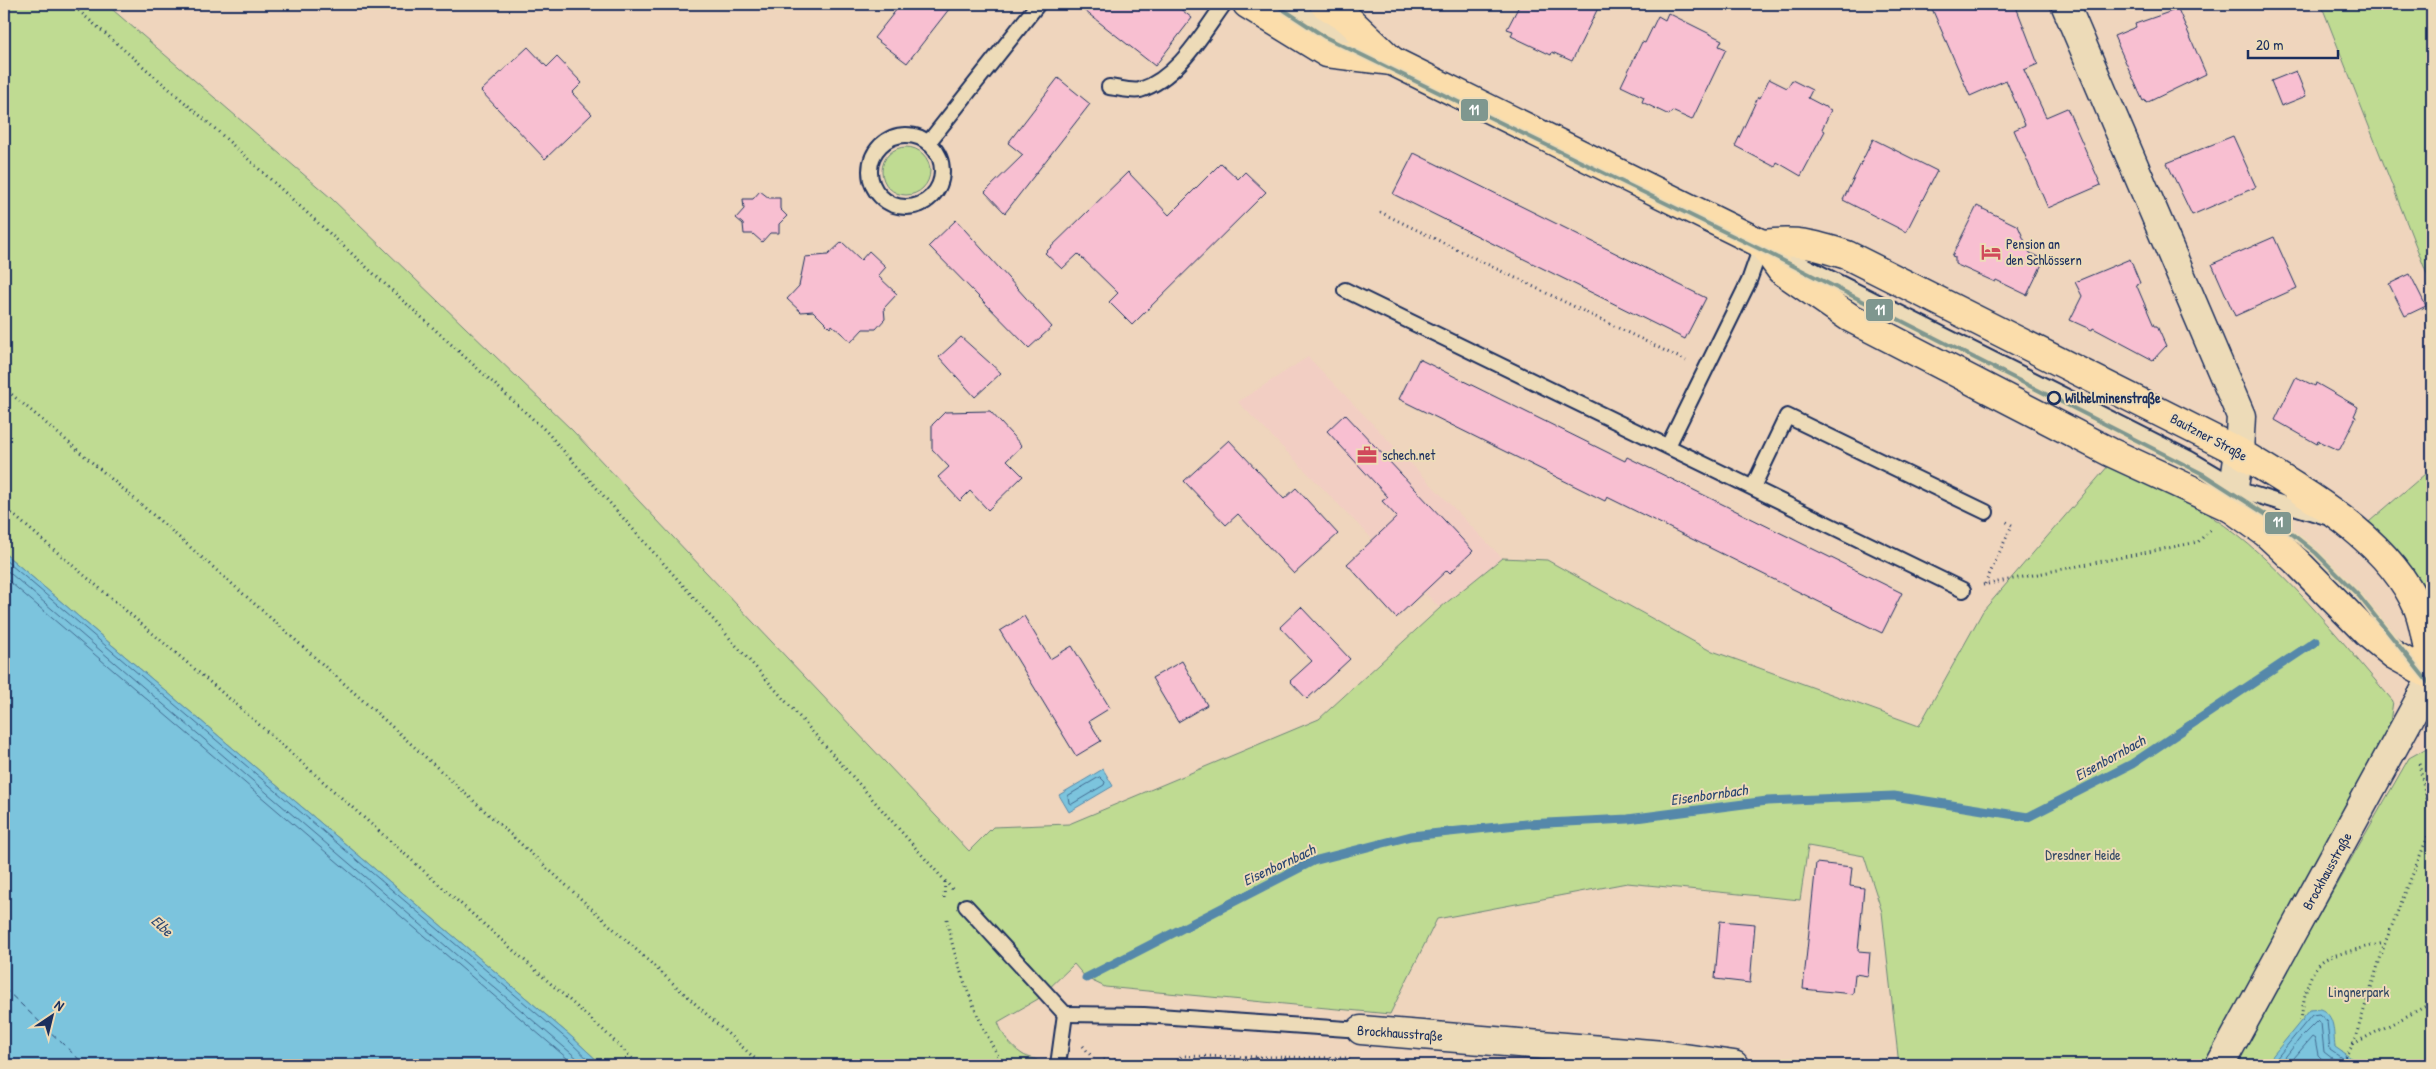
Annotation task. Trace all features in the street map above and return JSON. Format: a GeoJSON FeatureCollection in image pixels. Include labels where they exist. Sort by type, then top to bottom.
{"type":"FeatureCollection","features":[{"type":"Feature","properties":{"kind":"main road"},"geometry":{"type":"LineString","coordinates":[[1248,4],[1327,53],[1392,61]]}},
{"type":"Feature","properties":{"kind":"main road"},"geometry":{"type":"LineString","coordinates":[[1324,4],[1348,19],[1392,61],[1762,244],[1781,270],[1849,317],[2110,452],[2233,497],[2266,533],[2337,600],[2366,633],[2394,655],[2432,676]]}},
{"type":"Feature","properties":{"kind":"main road","name":"Bautzner Straße"},"geometry":{"type":"LineString","coordinates":[[1762,244],[1789,241],[1809,244],[1847,255],[2239,452],[2349,524],[2380,554],[2404,582],[2418,609],[2432,676]]}},
{"type":"Feature","properties":{"kind":"street"},"geometry":{"type":"LineString","coordinates":[[2065,4],[2241,416],[2239,452],[2233,497]]}},
{"type":"Feature","properties":{"kind":"street","name":"Brockhausstraße"},"geometry":{"type":"LineString","coordinates":[[2220,1065],[2410,720],[2432,676]]}},
{"type":"Feature","properties":{"kind":"street","name":"Brockhausstraße"},"geometry":{"type":"LineString","coordinates":[[1360,1030],[1663,1055],[1734,1065]]}},
{"type":"Feature","properties":{"kind":"lane"},"geometry":{"type":"LineString","coordinates":[[928,142],[1038,4]]}},
{"type":"Feature","properties":{"kind":"lane"},"geometry":{"type":"LineString","coordinates":[[1109,87],[1139,90],[1166,76],[1183,58],[1224,4]]}},
{"type":"Feature","properties":{"kind":"lane"},"geometry":{"type":"LineString","coordinates":[[1289,4],[1325,27],[1392,61]]}},
{"type":"Feature","properties":{"kind":"lane"},"geometry":{"type":"LineString","coordinates":[[907,134],[928,142],[937,152],[942,163],[942,176],[938,187],[930,197],[920,204],[908,207],[895,205],[885,200],[876,192],[870,170],[877,148],[896,136],[907,134]]}},
{"type":"Feature","properties":{"kind":"lane"},"geometry":{"type":"LineString","coordinates":[[1668,446],[1749,281],[1762,244],[2190,459],[2233,497]]}},
{"type":"Feature","properties":{"kind":"lane"},"geometry":{"type":"LineString","coordinates":[[1345,290],[1963,590]]}},
{"type":"Feature","properties":{"kind":"lane"},"geometry":{"type":"LineString","coordinates":[[1752,487],[1787,416],[1986,512]]}},
{"type":"Feature","properties":{"kind":"lane"},"geometry":{"type":"LineString","coordinates":[[2190,459],[2233,497]]}},
{"type":"Feature","properties":{"kind":"lane"},"geometry":{"type":"LineString","coordinates":[[2233,497],[2246,492],[2272,502],[2349,524]]}},
{"type":"Feature","properties":{"kind":"lane"},"geometry":{"type":"LineString","coordinates":[[966,906],[1065,1014],[1058,1065]]}},
{"type":"Feature","properties":{"kind":"lane","name":"Brockhausstraße"},"geometry":{"type":"LineString","coordinates":[[1065,1014],[1144,1015],[1360,1030]]}},
{"type":"Feature","properties":{"kind":"path"},"geometry":{"type":"LineString","coordinates":[[72,4],[212,126],[546,432],[966,906]]}},
{"type":"Feature","properties":{"kind":"path"},"geometry":{"type":"LineString","coordinates":[[1380,212],[1689,362]]}},
{"type":"Feature","properties":{"kind":"path"},"geometry":{"type":"LineString","coordinates":[[4,388],[257,604],[486,810],[762,1065]]}},
{"type":"Feature","properties":{"kind":"path"},"geometry":{"type":"LineString","coordinates":[[1963,590],[2198,542],[2233,497]]}},
{"type":"Feature","properties":{"kind":"path"},"geometry":{"type":"LineString","coordinates":[[4,507],[238,706],[603,1030],[639,1065]]}},
{"type":"Feature","properties":{"kind":"path"},"geometry":{"type":"LineString","coordinates":[[1984,585],[2012,525],[1986,512]]}},
{"type":"Feature","properties":{"kind":"path"},"geometry":{"type":"LineString","coordinates":[[2339,1065],[2353,1045],[2384,943],[2432,827],[2410,720]]}},
{"type":"Feature","properties":{"kind":"path"},"geometry":{"type":"LineString","coordinates":[[945,881],[945,906]]}},
{"type":"Feature","properties":{"kind":"path"},"geometry":{"type":"LineString","coordinates":[[946,915],[950,941],[960,967],[991,1045],[1004,1065]]}},
{"type":"Feature","properties":{"kind":"path"},"geometry":{"type":"LineString","coordinates":[[2301,1021],[2303,1000],[2310,978],[2324,960],[2384,943]]}},
{"type":"Feature","properties":{"kind":"path"},"geometry":{"type":"LineString","coordinates":[[2353,1045],[2432,1003]]}},
{"type":"Feature","properties":{"kind":"path"},"geometry":{"type":"LineString","coordinates":[[1086,1052],[1096,1064],[1106,1059],[1114,1059],[1124,1065]]}},
{"type":"Feature","properties":{"kind":"path"},"geometry":{"type":"LineString","coordinates":[[1177,1061],[1182,1056],[1356,1058]]}},
{"type":"Feature","properties":{"kind":"path"},"geometry":{"type":"LineString","coordinates":[[1256,1057],[1257,1065]]}},
{"type":"Feature","properties":{"kind":"path"},"geometry":{"type":"LineString","coordinates":[[1348,1065],[1350,1058]]}},
{"type":"Feature","properties":{"kind":"shaded area"},"geometry":{"type":"Polygon","coordinates":[[[1308,357],[1502,558],[1440,608],[1238,402],[1308,357]]]}},
{"type":"Feature","properties":{"kind":"green space","name":"Dresdner Heide"},"geometry":{"type":"Polygon","coordinates":[[[4,4],[106,4],[331,198],[573,431],[969,851],[993,827],[1069,824],[1319,719],[1440,608],[1502,558],[1547,560],[1707,649],[1919,726],[1983,611],[2109,465],[2174,496],[2212,517],[2261,555],[2285,578],[2393,701],[2388,737],[2205,1065],[1899,1065],[1882,912],[1864,856],[1808,846],[1800,900],[1627,883],[1437,919],[1390,1014],[1105,987],[1086,978],[1074,964],[1038,999],[998,1022],[1010,1044],[1025,1056],[1038,1061],[1042,1065],[602,1065],[573,1038],[4,553],[4,4]]]}},
{"type":"Feature","properties":{"kind":"green space"},"geometry":{"type":"Polygon","coordinates":[[[2321,4],[2432,4],[2432,287],[2321,4]]]}},
{"type":"Feature","properties":{"kind":"green space"},"geometry":{"type":"Polygon","coordinates":[[[901,147],[911,147],[923,154],[930,166],[930,176],[923,188],[911,195],[901,195],[893,191],[886,184],[882,176],[882,166],[886,158],[893,151],[901,147]]]}},
{"type":"Feature","properties":{"kind":"green space"},"geometry":{"type":"Polygon","coordinates":[[[2432,468],[2432,618],[2356,533],[2432,468]]]}},
{"type":"Feature","properties":{"kind":"green space","name":"Lingnerpark"},"geometry":{"type":"Polygon","coordinates":[[[2432,745],[2432,1065],[2233,1065],[2409,758],[2432,745]]]}},
{"type":"Feature","properties":{"kind":"water","name":"Elbe"},"geometry":{"type":"Polygon","coordinates":[[[4,553],[573,1038],[602,1065],[4,1065],[4,553]]]}},
{"type":"Feature","properties":{"kind":"water"},"geometry":{"type":"Polygon","coordinates":[[[1103,769],[1113,786],[1069,812],[1059,795],[1103,769]]]}},
{"type":"Feature","properties":{"kind":"water"},"geometry":{"type":"Polygon","coordinates":[[[2320,1009],[2331,1020],[2334,1030],[2335,1047],[2361,1065],[2265,1065],[2310,1010],[2320,1009]]]}},
{"type":"Feature","properties":{"kind":"building"},"geometry":{"type":"Polygon","coordinates":[[[901,4],[953,4],[907,63],[874,38],[901,4]]]}},
{"type":"Feature","properties":{"kind":"building"},"geometry":{"type":"Polygon","coordinates":[[[1076,4],[1174,4],[1192,18],[1155,66],[1076,4]]]}},
{"type":"Feature","properties":{"kind":"building"},"geometry":{"type":"Polygon","coordinates":[[[1520,4],[1600,4],[1572,61],[1552,52],[1551,55],[1511,36],[1513,31],[1507,29],[1520,4]]]}},
{"type":"Feature","properties":{"kind":"building"},"geometry":{"type":"Polygon","coordinates":[[[1930,4],[2015,4],[2038,64],[2024,70],[2046,117],[2067,108],[2101,185],[2048,208],[2014,130],[2025,125],[2006,80],[1970,96],[1930,4]]]}},
{"type":"Feature","properties":{"kind":"building"},"geometry":{"type":"Polygon","coordinates":[[[2178,9],[2206,74],[2146,103],[2145,100],[2143,101],[2114,36],[2136,27],[2135,24],[2178,9]]]}},
{"type":"Feature","properties":{"kind":"building"},"geometry":{"type":"Polygon","coordinates":[[[1668,13],[1722,40],[1719,46],[1726,49],[1692,120],[1672,111],[1669,115],[1642,102],[1644,97],[1621,86],[1642,42],[1645,43],[1658,16],[1665,20],[1668,13]]]}},
{"type":"Feature","properties":{"kind":"building"},"geometry":{"type":"Polygon","coordinates":[[[528,47],[547,67],[557,57],[582,83],[572,93],[592,114],[545,159],[481,91],[528,47]]]}},
{"type":"Feature","properties":{"kind":"building"},"geometry":{"type":"Polygon","coordinates":[[[2296,71],[2306,96],[2281,106],[2271,81],[2296,71]]]}},
{"type":"Feature","properties":{"kind":"building"},"geometry":{"type":"Polygon","coordinates":[[[1058,78],[1090,104],[1005,213],[985,192],[1023,155],[1008,143],[1058,78]]]}},
{"type":"Feature","properties":{"kind":"building"},"geometry":{"type":"Polygon","coordinates":[[[1769,79],[1787,88],[1792,80],[1812,90],[1808,98],[1831,110],[1822,129],[1825,131],[1801,176],[1777,162],[1775,167],[1735,146],[1758,97],[1760,98],[1769,79]]]}},
{"type":"Feature","properties":{"kind":"building"},"geometry":{"type":"Polygon","coordinates":[[[2233,136],[2256,187],[2192,215],[2167,163],[2233,136]]]}},
{"type":"Feature","properties":{"kind":"building"},"geometry":{"type":"Polygon","coordinates":[[[1873,139],[1937,171],[1906,232],[1843,200],[1873,139]]]}},
{"type":"Feature","properties":{"kind":"building"},"geometry":{"type":"Polygon","coordinates":[[[1414,153],[1706,298],[1685,339],[1393,194],[1414,153]]]}},
{"type":"Feature","properties":{"kind":"building"},"geometry":{"type":"Polygon","coordinates":[[[1221,163],[1238,179],[1245,172],[1266,192],[1132,325],[1109,302],[1118,293],[1078,254],[1062,269],[1045,253],[1128,172],[1169,215],[1221,163]]]}},
{"type":"Feature","properties":{"kind":"building"},"geometry":{"type":"Polygon","coordinates":[[[760,191],[769,198],[780,198],[780,209],[787,216],[779,224],[779,233],[770,233],[762,242],[753,234],[744,234],[743,224],[736,218],[744,209],[743,199],[753,199],[760,191]]]}},
{"type":"Feature","properties":{"kind":"building","name":"Pension an den Schlössern"},"geometry":{"type":"Polygon","coordinates":[[[1977,206],[2018,226],[2030,253],[2044,260],[2027,295],[1996,280],[1995,282],[1955,264],[1955,257],[1952,256],[1977,206]]]}},
{"type":"Feature","properties":{"kind":"building"},"geometry":{"type":"Polygon","coordinates":[[[956,220],[1052,327],[1029,348],[929,246],[956,220]]]}},
{"type":"Feature","properties":{"kind":"building"},"geometry":{"type":"Polygon","coordinates":[[[2274,237],[2297,288],[2235,316],[2212,264],[2274,237]]]}},
{"type":"Feature","properties":{"kind":"building"},"geometry":{"type":"Polygon","coordinates":[[[842,242],[861,260],[869,251],[886,267],[878,276],[897,294],[884,308],[885,319],[876,329],[863,329],[851,342],[832,325],[830,328],[813,311],[801,312],[787,299],[799,286],[805,257],[828,255],[842,242]]]}},
{"type":"Feature","properties":{"kind":"building"},"geometry":{"type":"Polygon","coordinates":[[[2130,259],[2140,283],[2136,284],[2154,326],[2157,326],[2166,346],[2153,360],[2093,328],[2092,330],[2070,320],[2082,296],[2075,282],[2130,259]]]}},
{"type":"Feature","properties":{"kind":"building"},"geometry":{"type":"Polygon","coordinates":[[[2410,274],[2426,306],[2405,316],[2389,284],[2410,274]]]}},
{"type":"Feature","properties":{"kind":"building"},"geometry":{"type":"Polygon","coordinates":[[[961,337],[1001,373],[975,397],[939,357],[961,337]]]}},
{"type":"Feature","properties":{"kind":"building"},"geometry":{"type":"Polygon","coordinates":[[[1419,359],[1625,461],[1627,457],[1902,593],[1882,633],[1607,497],[1605,501],[1399,399],[1419,359]]]}},
{"type":"Feature","properties":{"kind":"building"},"geometry":{"type":"Polygon","coordinates":[[[2296,377],[2315,386],[2316,383],[2358,407],[2354,416],[2356,417],[2340,449],[2338,450],[2318,441],[2317,444],[2275,420],[2296,377]]]}},
{"type":"Feature","properties":{"kind":"building"},"geometry":{"type":"Polygon","coordinates":[[[990,411],[1022,446],[1007,460],[1023,476],[988,510],[970,491],[960,501],[938,477],[949,467],[932,449],[932,425],[945,412],[990,411]]]}},
{"type":"Feature","properties":{"kind":"building"},"geometry":{"type":"Polygon","coordinates":[[[1345,414],[1473,551],[1450,573],[1447,570],[1396,618],[1347,564],[1397,517],[1382,501],[1388,497],[1327,431],[1345,414]]]}},
{"type":"Feature","properties":{"kind":"building"},"geometry":{"type":"Polygon","coordinates":[[[1229,440],[1284,499],[1296,488],[1338,534],[1294,574],[1238,514],[1226,525],[1184,481],[1229,440]]]}},
{"type":"Feature","properties":{"kind":"building"},"geometry":{"type":"Polygon","coordinates":[[[1301,607],[1350,659],[1307,699],[1290,681],[1312,661],[1280,627],[1301,607]]]}},
{"type":"Feature","properties":{"kind":"building"},"geometry":{"type":"Polygon","coordinates":[[[1024,616],[1050,659],[1072,646],[1110,708],[1089,721],[1101,741],[1076,756],[1000,631],[1024,616]]]}},
{"type":"Feature","properties":{"kind":"building"},"geometry":{"type":"Polygon","coordinates":[[[1182,661],[1207,705],[1178,722],[1152,678],[1182,661]]]}},
{"type":"Feature","properties":{"kind":"building"},"geometry":{"type":"Polygon","coordinates":[[[1816,863],[1852,867],[1850,886],[1864,888],[1858,951],[1870,952],[1868,976],[1855,974],[1853,994],[1803,989],[1816,863]]]}},
{"type":"Feature","properties":{"kind":"building"},"geometry":{"type":"Polygon","coordinates":[[[1720,921],[1755,924],[1750,983],[1715,979],[1720,921]]]}},
{"type":"Feature","properties":{"kind":"waterway","name":"Eisenbornbach"},"geometry":{"type":"LineString","coordinates":[[1086,978],[1313,861],[1411,836],[1526,824],[1628,819],[1767,801],[1894,796],[2028,817],[2132,764],[2316,641]]}},
{"type":"Feature","properties":{"kind":"ferry route"},"geometry":{"type":"LineString","coordinates":[[4,988],[85,1065]]}},
{"type":"Feature","properties":{"kind":"transit line","name":"11"},"geometry":{"type":"LineString","coordinates":[[1275,4],[1325,37],[1770,254],[2203,474],[2276,521],[2316,553],[2359,596],[2432,687]]}},
{"type":"Feature","properties":{"kind":"place","name":"Pension an den Schlössern"},"geometry":{"type":"Point","coordinates":[1991,252]}},
{"type":"Feature","properties":{"kind":"place","name":"Wilhelminenstraße"},"geometry":{"type":"Point","coordinates":[2054,398]}},
{"type":"Feature","properties":{"kind":"place","name":"schech.net"},"geometry":{"type":"Point","coordinates":[1367,455]}}]}
